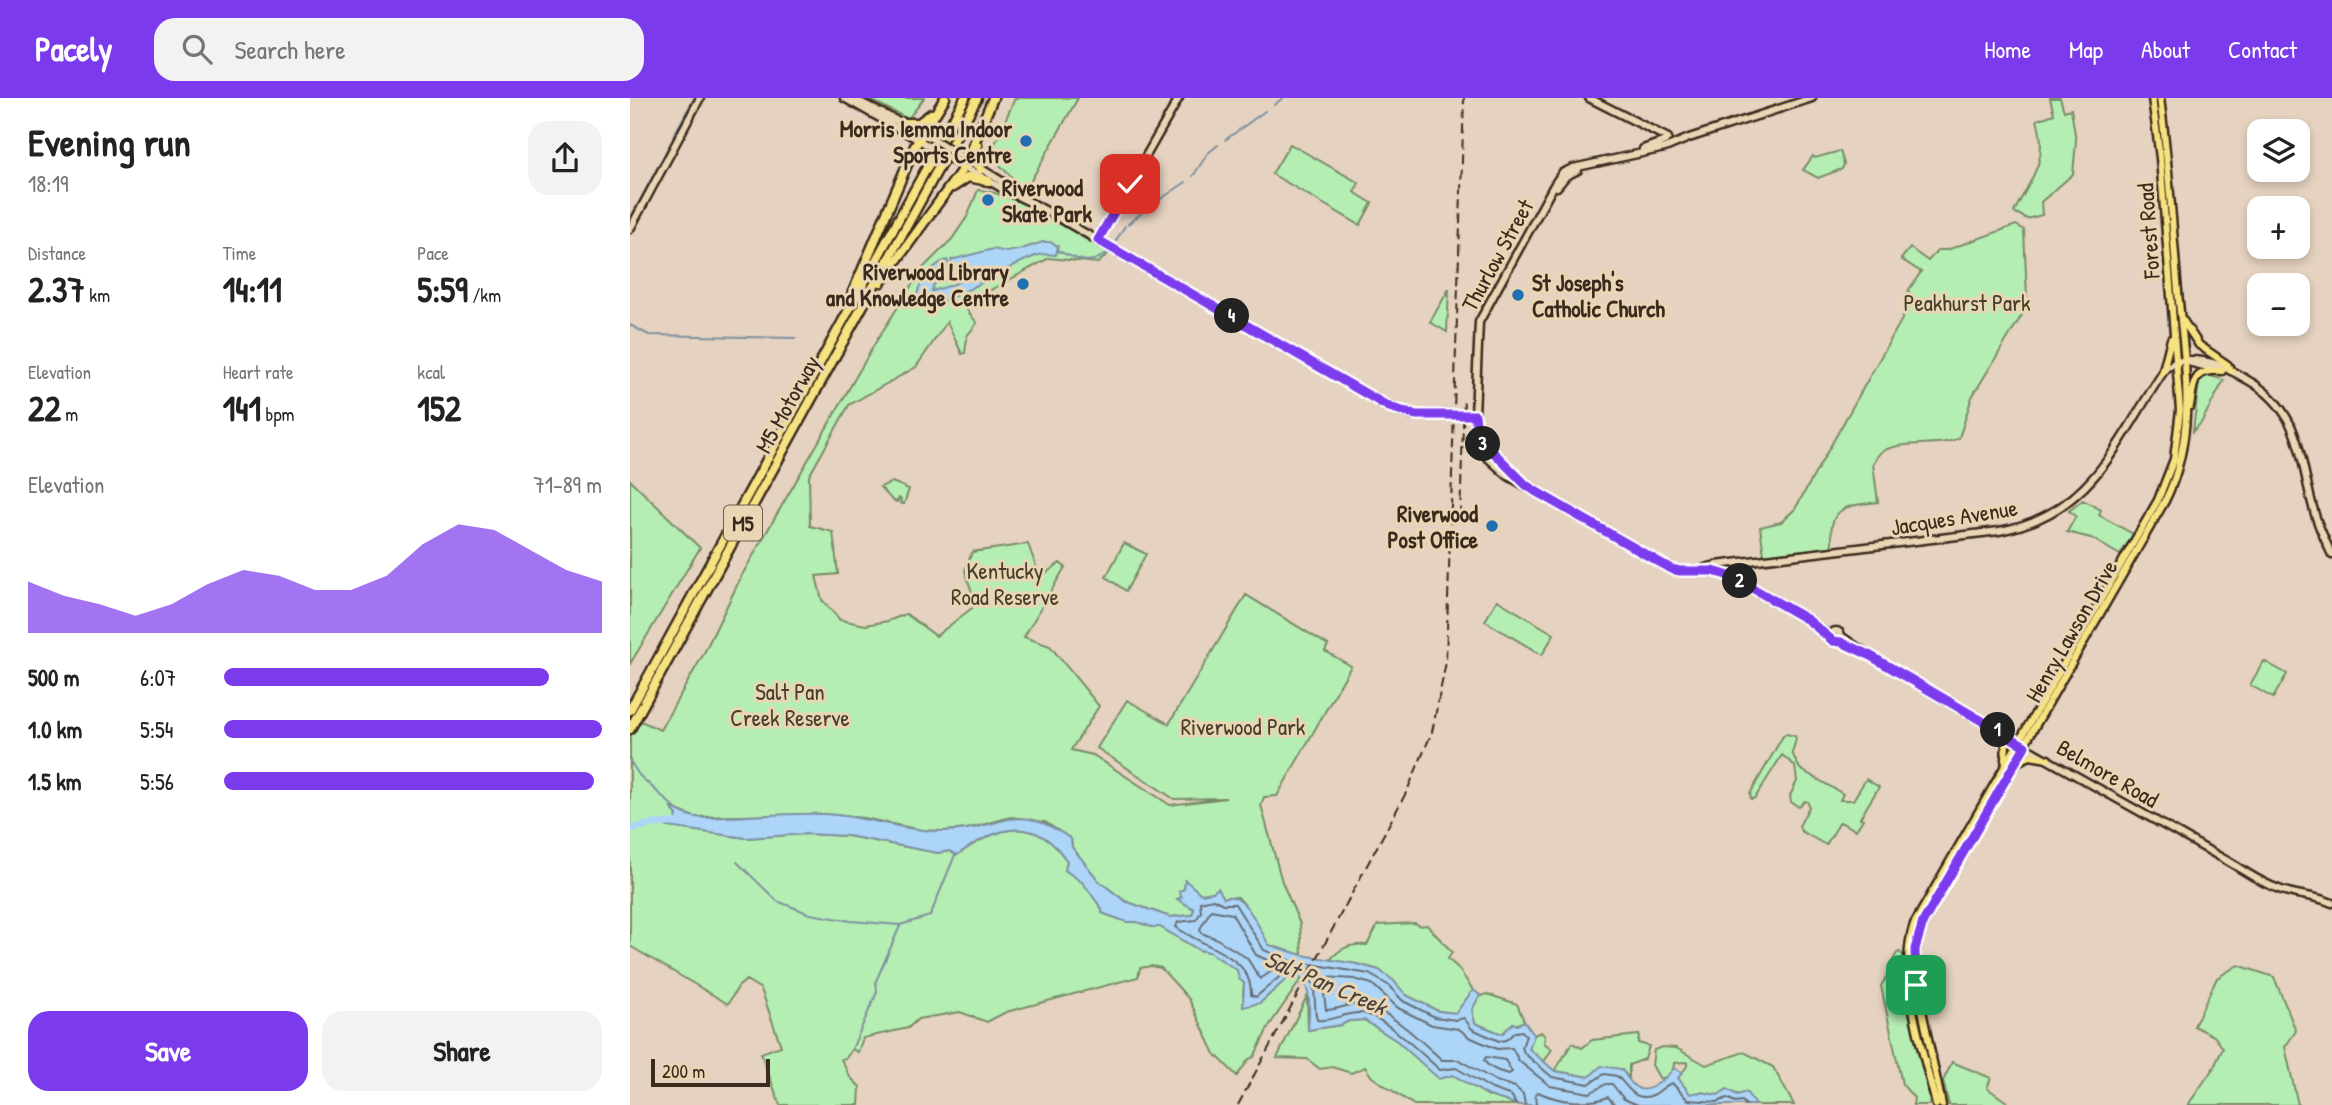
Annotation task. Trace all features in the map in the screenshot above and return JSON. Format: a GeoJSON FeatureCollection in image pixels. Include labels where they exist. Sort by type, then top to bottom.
{"type":"FeatureCollection","features":[{"type":"Feature","properties":{"kind":"highway"},"geometry":{"type":"LineString","coordinates":[[825,356],[920,136],[945,98]]}},
{"type":"Feature","properties":{"kind":"highway","name":"M5 Motorway"},"geometry":{"type":"LineString","coordinates":[[630,729],[636,706],[965,98]]}},
{"type":"Feature","properties":{"kind":"highway","name":"M5 Motorway"},"geometry":{"type":"LineString","coordinates":[[636,706],[844,341],[977,98]]}},
{"type":"Feature","properties":{"kind":"highway"},"geometry":{"type":"LineString","coordinates":[[844,341],[894,263],[965,164],[993,98]]}},
{"type":"Feature","properties":{"kind":"highway"},"geometry":{"type":"LineString","coordinates":[[904,123],[919,123],[939,107]]}},
{"type":"Feature","properties":{"kind":"highway"},"geometry":{"type":"LineString","coordinates":[[979,131],[974,158],[981,169]]}},
{"type":"Feature","properties":{"kind":"highway"},"geometry":{"type":"LineString","coordinates":[[933,210],[954,186],[966,177],[988,181]]}},
{"type":"Feature","properties":{"kind":"main road"},"geometry":{"type":"LineString","coordinates":[[630,229],[700,98]]}},
{"type":"Feature","properties":{"kind":"main road"},"geometry":{"type":"LineString","coordinates":[[844,98],[920,136],[988,181],[1018,194],[1395,409],[1416,415],[1471,415],[1488,458],[1498,469],[1668,567],[1680,571],[1718,572],[1733,577],[1745,563]]}},
{"type":"Feature","properties":{"kind":"main road"},"geometry":{"type":"LineString","coordinates":[[852,98],[904,123],[920,136]]}},
{"type":"Feature","properties":{"kind":"main road"},"geometry":{"type":"LineString","coordinates":[[1098,240],[1179,98]]}},
{"type":"Feature","properties":{"kind":"main road"},"geometry":{"type":"LineString","coordinates":[[1589,98],[1667,141]]}},
{"type":"Feature","properties":{"kind":"main road"},"geometry":{"type":"LineString","coordinates":[[1638,152],[1812,98]]}},
{"type":"Feature","properties":{"kind":"main road","name":"Forest Road"},"geometry":{"type":"LineString","coordinates":[[2152,98],[2161,171],[2176,362]]}},
{"type":"Feature","properties":{"kind":"main road","name":"Forest Road"},"geometry":{"type":"LineString","coordinates":[[2160,98],[2167,148],[2185,361]]}},
{"type":"Feature","properties":{"kind":"main road"},"geometry":{"type":"LineString","coordinates":[[1638,152],[1667,141]]}},
{"type":"Feature","properties":{"kind":"main road","name":"Thurlow Street"},"geometry":{"type":"LineString","coordinates":[[1471,415],[1479,322],[1559,180],[1583,167],[1638,152]]}},
{"type":"Feature","properties":{"kind":"main road"},"geometry":{"type":"LineString","coordinates":[[965,164],[981,169],[1018,194]]}},
{"type":"Feature","properties":{"kind":"main road"},"geometry":{"type":"LineString","coordinates":[[2181,318],[2199,345],[2228,365],[2231,371]]}},
{"type":"Feature","properties":{"kind":"main road"},"geometry":{"type":"LineString","coordinates":[[2161,375],[2169,355],[2173,326]]}},
{"type":"Feature","properties":{"kind":"main road"},"geometry":{"type":"LineString","coordinates":[[2176,362],[2191,359],[2231,371],[2266,392],[2286,414],[2297,441],[2316,520],[2332,555]]}},
{"type":"Feature","properties":{"kind":"main road"},"geometry":{"type":"LineString","coordinates":[[2185,361],[2222,371]]}},
{"type":"Feature","properties":{"kind":"main road","name":"Henry Lawson Drive"},"geometry":{"type":"LineString","coordinates":[[1936,1105],[1939,1099],[1908,978],[1910,936],[1922,908],[1998,778],[2021,744],[2165,501],[2179,468],[2187,422],[2185,361]]}},
{"type":"Feature","properties":{"kind":"main road","name":"Henry Lawson Drive"},"geometry":{"type":"LineString","coordinates":[[1934,1083],[1915,977],[1916,942],[1932,905],[2014,765],[2021,744],[2167,480],[2179,432],[2176,362]]}},
{"type":"Feature","properties":{"kind":"main road","name":"Jacques Avenue"},"geometry":{"type":"LineString","coordinates":[[1700,570],[1716,565],[1999,531],[2039,519],[2070,501],[2093,480],[2161,375],[2170,364],[2176,362]]}},
{"type":"Feature","properties":{"kind":"main road"},"geometry":{"type":"LineString","coordinates":[[2161,375],[2170,371],[2177,375]]}},
{"type":"Feature","properties":{"kind":"main road"},"geometry":{"type":"LineString","coordinates":[[2187,422],[2196,379],[2204,371],[2231,371]]}},
{"type":"Feature","properties":{"kind":"main road","name":"Belmore Road"},"geometry":{"type":"LineString","coordinates":[[1733,577],[1833,634],[1839,632],[1840,639],[2239,869],[2284,891],[2332,903]]}},
{"type":"Feature","properties":{"kind":"main road"},"geometry":{"type":"LineString","coordinates":[[1993,727],[2007,747],[1998,778]]}},
{"type":"Feature","properties":{"kind":"main road"},"geometry":{"type":"LineString","coordinates":[[2014,765],[2026,756],[2048,759]]}},
{"type":"Feature","properties":{"kind":"green space"},"geometry":{"type":"Polygon","coordinates":[[[867,98],[924,98],[908,119],[867,98]]]}},
{"type":"Feature","properties":{"kind":"green space"},"geometry":{"type":"Polygon","coordinates":[[[1015,98],[1078,98],[1025,191],[990,155],[1015,98]]]}},
{"type":"Feature","properties":{"kind":"green space"},"geometry":{"type":"Polygon","coordinates":[[[2050,98],[2060,98],[2064,111],[2071,109],[2076,141],[2073,174],[2041,202],[2042,215],[2027,219],[2014,212],[2037,168],[2041,146],[2037,120],[2054,114],[2050,98]]]}},
{"type":"Feature","properties":{"kind":"green space"},"geometry":{"type":"Polygon","coordinates":[[[1290,144],[1359,183],[1354,192],[1372,203],[1360,225],[1272,174],[1290,144]]]}},
{"type":"Feature","properties":{"kind":"green space"},"geometry":{"type":"Polygon","coordinates":[[[1840,151],[1844,164],[1842,169],[1818,178],[1803,170],[1813,156],[1815,158],[1840,151]]]}},
{"type":"Feature","properties":{"kind":"green space"},"geometry":{"type":"Polygon","coordinates":[[[978,190],[1010,198],[1027,206],[1109,253],[1098,263],[1049,258],[963,305],[977,323],[967,336],[965,353],[962,354],[947,322],[916,367],[849,405],[809,476],[810,526],[833,532],[838,574],[816,576],[822,600],[840,620],[866,625],[906,614],[936,636],[976,605],[965,571],[972,552],[1028,544],[1040,577],[1060,563],[1065,567],[1024,637],[1050,646],[1099,706],[1071,750],[1093,755],[1170,805],[1226,798],[1174,799],[1097,748],[1127,700],[1169,724],[1246,595],[1328,645],[1325,651],[1351,666],[1277,796],[1264,797],[1261,805],[1282,882],[1300,924],[1302,955],[1268,945],[1238,897],[1224,898],[1214,892],[1201,894],[1186,881],[1182,897],[1178,899],[1194,909],[1192,915],[1170,917],[1125,901],[1099,881],[1072,847],[1071,839],[1045,822],[1011,817],[967,829],[944,831],[921,830],[864,818],[823,814],[694,817],[672,808],[677,815],[675,823],[669,827],[746,838],[806,834],[848,836],[938,853],[949,851],[957,855],[1001,832],[1029,831],[1042,836],[1055,846],[1067,861],[1065,870],[1083,882],[1102,913],[1127,922],[1160,927],[1199,950],[1209,952],[1237,970],[1244,983],[1243,995],[1260,1003],[1294,972],[1302,978],[1269,1026],[1254,1057],[1249,1059],[1237,1076],[1215,1054],[1189,999],[1161,968],[1151,966],[1140,968],[1138,977],[1006,1012],[987,1022],[960,1012],[918,1019],[908,1028],[863,1038],[858,1052],[852,1049],[846,1058],[841,1059],[850,1077],[860,1087],[859,1105],[780,1105],[761,1053],[781,1046],[761,989],[746,980],[738,987],[728,1004],[630,946],[630,737],[639,720],[660,730],[703,655],[742,575],[877,340],[922,269],[952,239],[967,217],[978,190]]]}},
{"type":"Feature","properties":{"kind":"green space","name":"Peakhurst Park"},"geometry":{"type":"Polygon","coordinates":[[[2016,225],[2024,230],[2027,298],[2025,310],[1972,397],[1959,438],[1901,446],[1881,452],[1873,464],[1878,502],[1850,506],[1839,513],[1832,525],[1831,547],[1764,555],[1760,527],[1781,522],[1795,509],[1910,305],[1911,296],[1908,291],[1921,272],[1901,259],[1910,248],[1928,261],[1938,250],[1947,250],[2016,225]]]}},
{"type":"Feature","properties":{"kind":"green space"},"geometry":{"type":"Polygon","coordinates":[[[1449,289],[1447,332],[1430,322],[1449,289]]]}},
{"type":"Feature","properties":{"kind":"green space"},"geometry":{"type":"Polygon","coordinates":[[[2207,375],[2224,380],[2201,423],[2193,431],[2199,382],[2207,375]]]}},
{"type":"Feature","properties":{"kind":"green space"},"geometry":{"type":"Polygon","coordinates":[[[630,480],[700,548],[630,664],[630,480]]]}},
{"type":"Feature","properties":{"kind":"green space"},"geometry":{"type":"Polygon","coordinates":[[[892,482],[909,489],[904,504],[900,503],[899,498],[897,502],[892,500],[880,487],[892,482]]]}},
{"type":"Feature","properties":{"kind":"green space"},"geometry":{"type":"Polygon","coordinates":[[[2083,500],[2101,510],[2099,515],[2133,534],[2120,555],[2091,538],[2067,532],[2076,516],[2069,511],[2083,500]]]}},
{"type":"Feature","properties":{"kind":"green space"},"geometry":{"type":"Polygon","coordinates":[[[1124,543],[1146,554],[1126,591],[1106,577],[1124,543]]]}},
{"type":"Feature","properties":{"kind":"green space"},"geometry":{"type":"Polygon","coordinates":[[[1497,600],[1554,634],[1542,655],[1485,621],[1497,600]]]}},
{"type":"Feature","properties":{"kind":"green space"},"geometry":{"type":"Polygon","coordinates":[[[2264,661],[2287,674],[2273,698],[2250,685],[2264,661]]]}},
{"type":"Feature","properties":{"kind":"green space"},"geometry":{"type":"Polygon","coordinates":[[[1786,734],[1795,736],[1792,753],[1800,769],[1843,794],[1840,800],[1853,800],[1866,779],[1879,787],[1860,818],[1863,819],[1856,830],[1840,822],[1826,845],[1801,831],[1799,826],[1809,807],[1808,802],[1805,801],[1799,807],[1791,802],[1790,796],[1797,781],[1795,766],[1782,755],[1755,798],[1751,799],[1750,794],[1786,734]]]}},
{"type":"Feature","properties":{"kind":"green space"},"geometry":{"type":"Polygon","coordinates":[[[1415,923],[1420,926],[1427,925],[1452,952],[1448,959],[1458,968],[1473,990],[1456,1013],[1438,1011],[1406,995],[1379,970],[1329,961],[1346,947],[1367,945],[1378,925],[1415,923]]]}},
{"type":"Feature","properties":{"kind":"green space"},"geometry":{"type":"Polygon","coordinates":[[[1900,952],[1903,956],[1904,976],[1930,1097],[1929,1105],[1913,1105],[1914,1098],[1902,1084],[1881,986],[1897,953],[1900,952]]]}},
{"type":"Feature","properties":{"kind":"green space"},"geometry":{"type":"Polygon","coordinates":[[[2238,965],[2274,977],[2296,1031],[2285,1047],[2298,1105],[2188,1105],[2214,1067],[2223,1048],[2214,1036],[2194,1026],[2217,978],[2238,965]]]}},
{"type":"Feature","properties":{"kind":"green space"},"geometry":{"type":"Polygon","coordinates":[[[1487,994],[1517,1004],[1524,1021],[1516,1025],[1513,1023],[1502,1034],[1475,1023],[1474,1005],[1479,998],[1487,994]]]}},
{"type":"Feature","properties":{"kind":"green space"},"geometry":{"type":"Polygon","coordinates":[[[1307,996],[1308,1030],[1364,1020],[1397,1041],[1439,1078],[1453,1075],[1489,1096],[1519,1105],[1414,1105],[1372,1077],[1365,1067],[1351,1073],[1332,1067],[1320,1069],[1307,1059],[1277,1058],[1307,996]]]}},
{"type":"Feature","properties":{"kind":"green space"},"geometry":{"type":"Polygon","coordinates":[[[1541,1032],[1545,1036],[1544,1043],[1552,1049],[1544,1062],[1529,1049],[1534,1035],[1541,1032]]]}},
{"type":"Feature","properties":{"kind":"green space"},"geometry":{"type":"Polygon","coordinates":[[[1639,1035],[1638,1043],[1649,1046],[1645,1059],[1629,1065],[1629,1078],[1621,1069],[1589,1077],[1555,1071],[1572,1043],[1582,1048],[1592,1040],[1639,1035]]]}},
{"type":"Feature","properties":{"kind":"green space"},"geometry":{"type":"Polygon","coordinates":[[[1662,1047],[1676,1048],[1706,1065],[1744,1052],[1773,1067],[1794,1105],[1756,1105],[1749,1098],[1730,1092],[1718,1095],[1701,1092],[1690,1094],[1678,1078],[1687,1062],[1674,1063],[1670,1074],[1660,1079],[1652,1065],[1654,1050],[1662,1047]]]}},
{"type":"Feature","properties":{"kind":"green space"},"geometry":{"type":"Polygon","coordinates":[[[1952,1062],[1991,1078],[1987,1088],[2011,1105],[1949,1105],[1943,1081],[1952,1062]]]}},
{"type":"Feature","properties":{"kind":"water"},"geometry":{"type":"Polygon","coordinates":[[[1043,242],[1058,246],[1056,255],[1045,254],[1027,259],[943,301],[918,304],[921,284],[929,272],[941,263],[947,260],[951,271],[951,260],[993,249],[1007,252],[1043,242]],[[973,270],[959,273],[951,280],[938,280],[932,291],[952,285],[973,274],[973,270]]]}},
{"type":"Feature","properties":{"kind":"water"},"geometry":{"type":"Polygon","coordinates":[[[670,807],[699,818],[823,814],[930,831],[965,829],[1008,819],[1035,820],[1071,839],[1072,847],[1099,881],[1125,901],[1170,917],[1192,915],[1194,909],[1177,899],[1182,897],[1179,891],[1184,889],[1185,880],[1201,894],[1213,892],[1218,888],[1224,898],[1238,899],[1245,905],[1269,945],[1302,955],[1379,970],[1393,980],[1406,995],[1438,1011],[1456,1013],[1473,990],[1480,995],[1472,1010],[1475,1023],[1502,1034],[1513,1023],[1517,1025],[1524,1021],[1534,1035],[1529,1049],[1555,1071],[1589,1077],[1601,1066],[1621,1069],[1634,1086],[1646,1089],[1662,1080],[1674,1068],[1682,1073],[1678,1078],[1690,1094],[1701,1092],[1718,1095],[1727,1089],[1737,1095],[1746,1092],[1756,1105],[1519,1105],[1489,1096],[1453,1075],[1439,1079],[1397,1041],[1364,1020],[1308,1030],[1307,991],[1305,984],[1294,972],[1260,1003],[1243,1007],[1244,983],[1239,979],[1237,970],[1160,927],[1127,922],[1102,913],[1102,909],[1083,883],[1065,870],[1067,861],[1055,846],[1042,836],[1028,831],[1001,832],[986,837],[957,855],[949,851],[938,853],[848,836],[806,834],[746,838],[668,827],[675,823],[677,815],[670,807]]]}},
{"type":"Feature","properties":{"kind":"waterway"},"geometry":{"type":"LineString","coordinates":[[673,137],[694,98]]}},
{"type":"Feature","properties":{"kind":"waterway"},"geometry":{"type":"LineString","coordinates":[[1274,105],[1283,98]]}},
{"type":"Feature","properties":{"kind":"waterway"},"geometry":{"type":"LineString","coordinates":[[1225,140],[1265,111]]}},
{"type":"Feature","properties":{"kind":"waterway"},"geometry":{"type":"LineString","coordinates":[[1193,176],[1208,153],[1218,145]]}},
{"type":"Feature","properties":{"kind":"waterway"},"geometry":{"type":"LineString","coordinates":[[630,219],[668,148]]}},
{"type":"Feature","properties":{"kind":"waterway"},"geometry":{"type":"LineString","coordinates":[[1152,205],[1186,182]]}},
{"type":"Feature","properties":{"kind":"waterway"},"geometry":{"type":"LineString","coordinates":[[1128,224],[1144,211]]}},
{"type":"Feature","properties":{"kind":"waterway"},"geometry":{"type":"LineString","coordinates":[[1115,242],[1125,226]]}},
{"type":"Feature","properties":{"kind":"waterway"},"geometry":{"type":"LineString","coordinates":[[1058,251],[1089,261],[1108,252]]}},
{"type":"Feature","properties":{"kind":"waterway"},"geometry":{"type":"LineString","coordinates":[[630,325],[649,335],[796,338]]}},
{"type":"Feature","properties":{"kind":"waterway"},"geometry":{"type":"LineString","coordinates":[[630,761],[639,775],[677,810]]}},
{"type":"Feature","properties":{"kind":"waterway","name":"Salt Pan Creek"},"geometry":{"type":"LineString","coordinates":[[630,829],[685,822]]}},
{"type":"Feature","properties":{"kind":"waterway"},"geometry":{"type":"LineString","coordinates":[[737,862],[777,901],[810,914],[900,925],[930,916],[955,855]]}},
{"type":"Feature","properties":{"kind":"waterway"},"geometry":{"type":"LineString","coordinates":[[852,1049],[877,992],[876,981],[900,926]]}},
{"type":"Feature","properties":{"kind":"railway"},"geometry":{"type":"LineString","coordinates":[[1238,1105],[1407,791],[1432,732],[1446,662],[1464,98]]}},
{"type":"Feature","properties":{"kind":"railway"},"geometry":{"type":"LineString","coordinates":[[1460,517],[1464,398]]}},
{"type":"Feature","properties":{"kind":"place","name":"Morris Iemma Indoor Sports Centre"},"geometry":{"type":"Point","coordinates":[1026,141]}},
{"type":"Feature","properties":{"kind":"place","name":"Riverwood Skate Park"},"geometry":{"type":"Point","coordinates":[988,200]}},
{"type":"Feature","properties":{"kind":"place","name":"Riverwood Library and Knowledge Centre"},"geometry":{"type":"Point","coordinates":[1023,284]}},
{"type":"Feature","properties":{"kind":"place","name":"St Joseph's Catholic Church"},"geometry":{"type":"Point","coordinates":[1518,295]}},
{"type":"Feature","properties":{"kind":"place","name":"Riverwood Post Office"},"geometry":{"type":"Point","coordinates":[1492,526]}},
{"type":"Feature","properties":{"kind":"route"},"geometry":{"type":"LineString","coordinates":[[1130,184],[1098,240],[1389,407],[1416,415],[1475,415],[1475,427],[1486,449],[1493,452],[1535,491],[1671,569],[1713,571],[1733,577],[1808,620],[1828,634],[1833,641],[1869,655],[2025,746],[1923,922],[1915,949],[1916,985]]}},
{"type":"Feature","properties":{"kind":"park label","name":"Kentucky Road Reserve"},"geometry":{"type":"Point","coordinates":[1005,583]}},
{"type":"Feature","properties":{"kind":"park label","name":"Salt Pan Creek Reserve"},"geometry":{"type":"Point","coordinates":[790,704]}},
{"type":"Feature","properties":{"kind":"park label","name":"Riverwood Park"},"geometry":{"type":"Point","coordinates":[1243,726]}}]}
